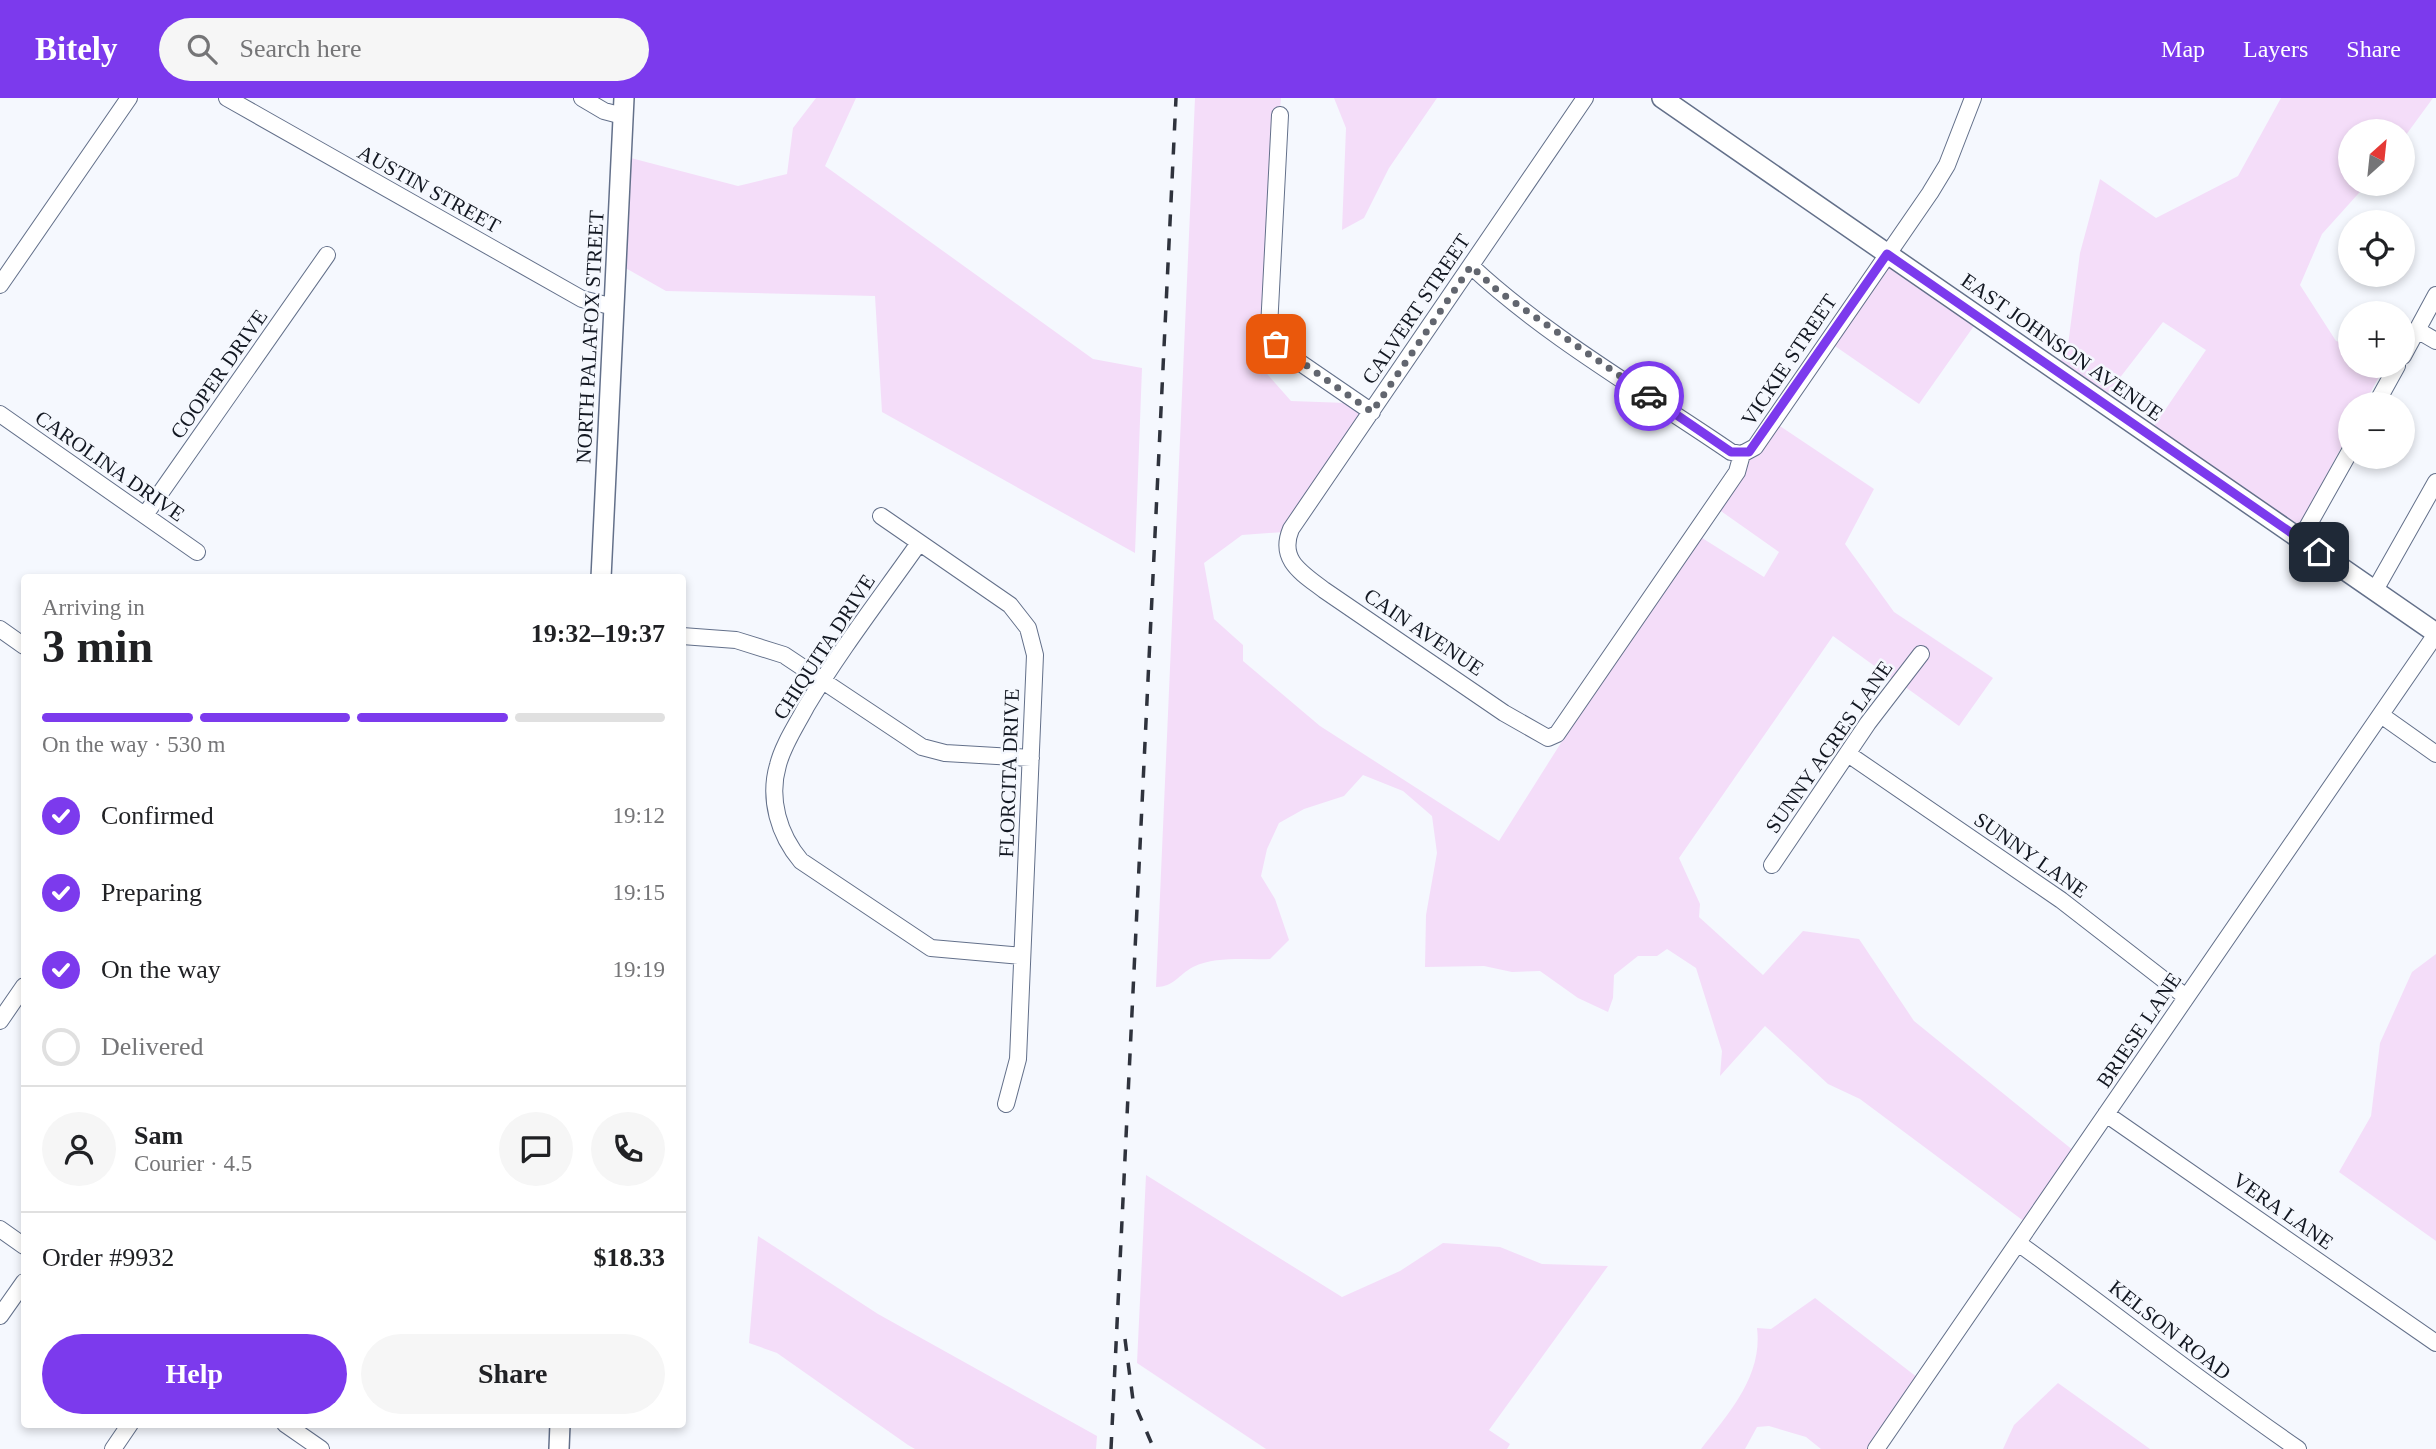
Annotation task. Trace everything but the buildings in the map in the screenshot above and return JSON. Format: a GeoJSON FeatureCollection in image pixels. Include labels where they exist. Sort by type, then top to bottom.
{"type":"FeatureCollection","features":[{"type":"Feature","properties":{"kind":"main road","name":"EAST JOHNSON AVENUE"},"geometry":{"type":"LineString","coordinates":[[1662,98],[2436,634]]}},
{"type":"Feature","properties":{"kind":"main road","name":"NORTH PALAFOX STREET"},"geometry":{"type":"LineString","coordinates":[[601,574],[624,107]]}},
{"type":"Feature","properties":{"kind":"main road"},"geometry":{"type":"LineString","coordinates":[[559,1449],[560,1428]]}},
{"type":"Feature","properties":{"kind":"street"},"geometry":{"type":"LineString","coordinates":[[0,285],[129,98]]}},
{"type":"Feature","properties":{"kind":"street","name":"AUSTIN STREET"},"geometry":{"type":"LineString","coordinates":[[227,98],[582,299],[614,307]]}},
{"type":"Feature","properties":{"kind":"street"},"geometry":{"type":"LineString","coordinates":[[582,98],[604,111],[624,107]]}},
{"type":"Feature","properties":{"kind":"street","name":"CALVERT STREET"},"geometry":{"type":"LineString","coordinates":[[1286,546],[1291,529],[1585,98]]}},
{"type":"Feature","properties":{"kind":"street","name":"VICKIE STREET"},"geometry":{"type":"LineString","coordinates":[[1552,737],[1737,472],[1742,454],[1755,447],[1947,165],[1973,98]]}},
{"type":"Feature","properties":{"kind":"street"},"geometry":{"type":"LineString","coordinates":[[1280,115],[1269,328],[1272,337],[1283,351],[1372,412]]}},
{"type":"Feature","properties":{"kind":"street","name":"COOPER DRIVE"},"geometry":{"type":"LineString","coordinates":[[145,515],[327,255]]}},
{"type":"Feature","properties":{"kind":"street"},"geometry":{"type":"LineString","coordinates":[[1471,266],[1498,291],[1581,350],[1731,452],[1742,454]]}},
{"type":"Feature","properties":{"kind":"street"},"geometry":{"type":"LineString","coordinates":[[2415,334],[2436,295]]}},
{"type":"Feature","properties":{"kind":"street"},"geometry":{"type":"LineString","coordinates":[[2417,330],[2436,341]]}},
{"type":"Feature","properties":{"kind":"street","name":"CAROLINA DRIVE"},"geometry":{"type":"LineString","coordinates":[[0,414],[197,552]]}},
{"type":"Feature","properties":{"kind":"street"},"geometry":{"type":"LineString","coordinates":[[2300,540],[2340,469]]}},
{"type":"Feature","properties":{"kind":"street"},"geometry":{"type":"LineString","coordinates":[[2375,590],[2436,482]]}},
{"type":"Feature","properties":{"kind":"street","name":"FLORCITA DRIVE"},"geometry":{"type":"LineString","coordinates":[[881,516],[1010,605],[1028,628],[1035,654],[1016,1070],[1006,1104]]}},
{"type":"Feature","properties":{"kind":"street","name":"CHIQUITA DRIVE"},"geometry":{"type":"LineString","coordinates":[[919,543],[823,679],[783,749],[777,766],[775,800],[783,835],[790,848],[813,871],[931,948],[1022,956]]}},
{"type":"Feature","properties":{"kind":"street","name":"CAIN AVENUE"},"geometry":{"type":"LineString","coordinates":[[1286,546],[1296,569],[1324,590],[1532,731],[1542,737],[1552,737]]}},
{"type":"Feature","properties":{"kind":"street"},"geometry":{"type":"LineString","coordinates":[[0,629],[21,644]]}},
{"type":"Feature","properties":{"kind":"street","name":"BRIESE LANE"},"geometry":{"type":"LineString","coordinates":[[1876,1449],[2436,634]]}},
{"type":"Feature","properties":{"kind":"street"},"geometry":{"type":"LineString","coordinates":[[686,636],[736,640],[784,655],[922,747],[945,753],[1031,758]]}},
{"type":"Feature","properties":{"kind":"street","name":"SUNNY ACRES LANE"},"geometry":{"type":"LineString","coordinates":[[1772,865],[1920,654]]}},
{"type":"Feature","properties":{"kind":"street"},"geometry":{"type":"LineString","coordinates":[[2381,715],[2436,754]]}},
{"type":"Feature","properties":{"kind":"street","name":"SUNNY LANE"},"geometry":{"type":"LineString","coordinates":[[1848,754],[2060,900],[2186,997]]}},
{"type":"Feature","properties":{"kind":"street"},"geometry":{"type":"LineString","coordinates":[[0,1021],[21,990]]}},
{"type":"Feature","properties":{"kind":"street","name":"VERA LANE"},"geometry":{"type":"LineString","coordinates":[[2106,1114],[2436,1343]]}},
{"type":"Feature","properties":{"kind":"street"},"geometry":{"type":"LineString","coordinates":[[0,1229],[21,1244]]}},
{"type":"Feature","properties":{"kind":"street","name":"KELSON ROAD"},"geometry":{"type":"LineString","coordinates":[[2018,1243],[2115,1313],[2206,1386],[2298,1449]]}},
{"type":"Feature","properties":{"kind":"street"},"geometry":{"type":"LineString","coordinates":[[0,1316],[21,1286]]}},
{"type":"Feature","properties":{"kind":"street"},"geometry":{"type":"LineString","coordinates":[[113,1449],[127,1428]]}},
{"type":"Feature","properties":{"kind":"street"},"geometry":{"type":"LineString","coordinates":[[290,1428],[318,1448]]}},
{"type":"Feature","properties":{"kind":"shaded area"},"geometry":{"type":"Polygon","coordinates":[[[816,98],[856,98],[825,166],[1093,359],[1142,368],[1135,553],[882,412],[875,296],[666,291],[622,266],[627,157],[738,186],[787,174],[793,128],[816,98]]]}},
{"type":"Feature","properties":{"kind":"shaded area"},"geometry":{"type":"Polygon","coordinates":[[[1195,98],[1281,98],[1280,109],[1274,109],[1261,367],[1291,401],[1347,403],[1364,414],[1284,532],[1242,535],[1204,563],[1214,619],[1243,645],[1243,661],[1320,726],[1499,841],[1595,689],[1699,536],[1764,577],[1779,552],[1718,509],[1747,458],[1777,424],[1874,489],[1845,544],[1894,612],[1993,678],[1959,726],[1904,686],[1928,652],[1921,646],[1894,680],[1833,636],[1679,858],[1700,904],[1699,917],[1763,975],[1803,931],[1859,939],[1914,1021],[2074,1151],[2025,1222],[1860,1099],[1828,1084],[1765,1026],[1720,1076],[1722,1051],[1696,968],[1667,949],[1657,956],[1638,956],[1614,975],[1613,998],[1608,1012],[1578,998],[1540,971],[1512,972],[1484,966],[1425,967],[1426,915],[1437,853],[1432,816],[1403,791],[1363,775],[1344,796],[1304,809],[1279,823],[1267,849],[1261,876],[1275,899],[1289,940],[1270,959],[1221,960],[1202,964],[1188,970],[1172,983],[1156,987],[1195,98]]]}},
{"type":"Feature","properties":{"kind":"shaded area"},"geometry":{"type":"Polygon","coordinates":[[[1334,98],[1437,98],[1389,168],[1364,218],[1342,230],[1346,128],[1334,98]]]}},
{"type":"Feature","properties":{"kind":"shaded area"},"geometry":{"type":"Polygon","coordinates":[[[2281,98],[2433,98],[2415,123],[2415,119],[2338,119],[2338,196],[2356,196],[2344,210],[2338,210],[2338,216],[2322,234],[2300,285],[2338,342],[2338,378],[2378,378],[2371,392],[2338,392],[2338,453],[2297,530],[2152,429],[2206,350],[2163,322],[2105,397],[2059,365],[2068,345],[2080,253],[2100,179],[2156,218],[2238,176],[2281,98]]]}},
{"type":"Feature","properties":{"kind":"shaded area"},"geometry":{"type":"Polygon","coordinates":[[[1888,262],[1976,323],[1919,404],[1832,344],[1888,262]]]}},
{"type":"Feature","properties":{"kind":"shaded area"},"geometry":{"type":"Polygon","coordinates":[[[2436,954],[2436,1241],[2339,1172],[2371,1116],[2380,1043],[2412,972],[2436,954]]]}},
{"type":"Feature","properties":{"kind":"shaded area"},"geometry":{"type":"Polygon","coordinates":[[[1146,1175],[1342,1297],[1400,1271],[1443,1243],[1500,1247],[1542,1264],[1608,1266],[1489,1430],[1510,1444],[1507,1449],[1266,1449],[1137,1363],[1146,1175]]]}},
{"type":"Feature","properties":{"kind":"shaded area"},"geometry":{"type":"Polygon","coordinates":[[[758,1236],[878,1314],[1097,1436],[1096,1449],[915,1449],[908,1445],[777,1353],[749,1343],[758,1236]]]}},
{"type":"Feature","properties":{"kind":"shaded area"},"geometry":{"type":"Polygon","coordinates":[[[1815,1298],[1918,1378],[1869,1449],[1821,1449],[1806,1437],[1769,1426],[1757,1427],[1745,1449],[1701,1449],[1733,1408],[1749,1378],[1755,1362],[1757,1328],[1771,1329],[1815,1298]]]}},
{"type":"Feature","properties":{"kind":"shaded area"},"geometry":{"type":"Polygon","coordinates":[[[2058,1383],[2150,1449],[2003,1449],[2014,1425],[2058,1383]]]}},
{"type":"Feature","properties":{"kind":"railway"},"geometry":{"type":"LineString","coordinates":[[1111,1449],[1176,98]]}},
{"type":"Feature","properties":{"kind":"railway"},"geometry":{"type":"LineString","coordinates":[[1125,1339],[1133,1400],[1154,1449]]}},
{"type":"Feature","properties":{"kind":"way so far"},"geometry":{"type":"LineString","coordinates":[[1276,344],[1372,412],[1471,266],[1498,291],[1649,396]]}},
{"type":"Feature","properties":{"kind":"route"},"geometry":{"type":"LineString","coordinates":[[1649,396],[1731,452],[1749,452],[1887,254],[2319,552]]}}]}
